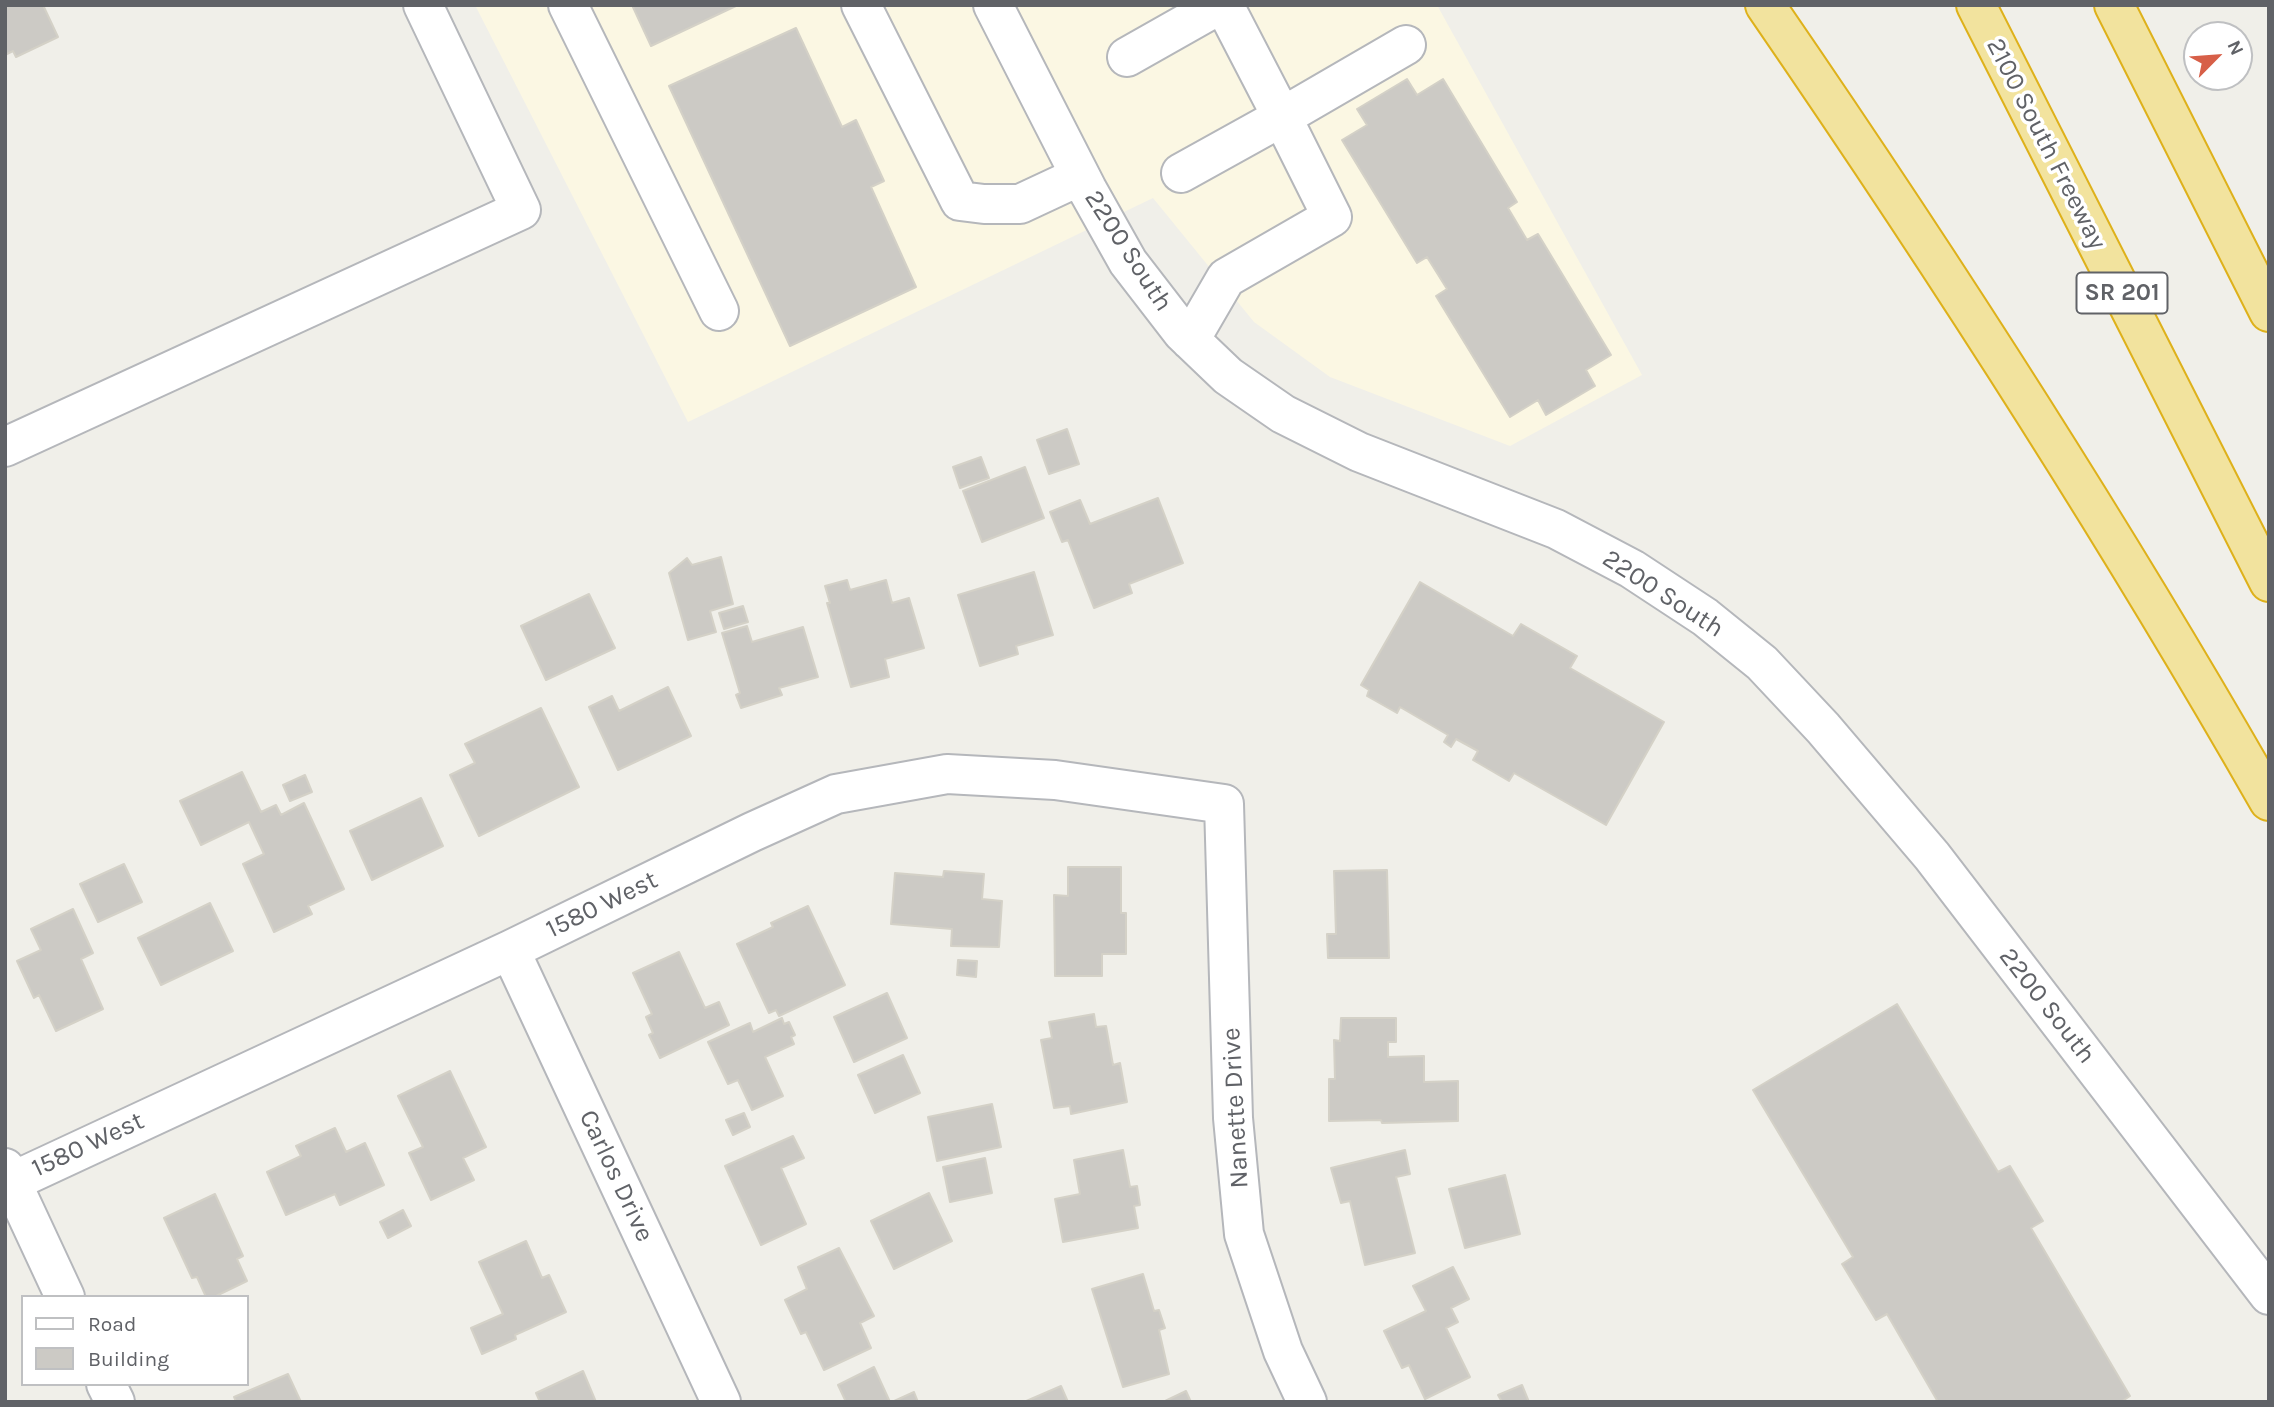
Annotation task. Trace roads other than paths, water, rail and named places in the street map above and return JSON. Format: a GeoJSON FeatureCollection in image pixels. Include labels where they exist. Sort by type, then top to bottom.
{"type":"FeatureCollection","features":[{"type":"Feature","properties":{"kind":"highway"},"geometry":{"type":"LineString","coordinates":[[1765,5],[1987,337],[2172,632],[2269,801]]}},
{"type":"Feature","properties":{"kind":"highway","name":"2100 South Freeway"},"geometry":{"type":"LineString","coordinates":[[1976,5],[2269,582]]}},
{"type":"Feature","properties":{"kind":"highway"},"geometry":{"type":"LineString","coordinates":[[2114,5],[2269,312]]}},
{"type":"Feature","properties":{"kind":"street"},"geometry":{"type":"LineString","coordinates":[[8,438],[521,211],[423,5]]}},
{"type":"Feature","properties":{"kind":"street"},"geometry":{"type":"LineString","coordinates":[[568,5],[719,311]]}},
{"type":"Feature","properties":{"kind":"street"},"geometry":{"type":"LineString","coordinates":[[861,5],[960,201],[1020,204],[1080,176]]}},
{"type":"Feature","properties":{"kind":"street","name":"2200 South"},"geometry":{"type":"LineString","coordinates":[[993,5],[1080,176],[1128,262],[1159,305],[1190,340],[1228,376],[1283,414],[1359,452],[1556,530],[1632,569],[1705,617],[1762,663],[1824,728],[1932,856],[2269,1295]]}},
{"type":"Feature","properties":{"kind":"street"},"geometry":{"type":"LineString","coordinates":[[1128,57],[1222,5],[1332,217],[1226,278],[1190,340]]}},
{"type":"Feature","properties":{"kind":"street"},"geometry":{"type":"LineString","coordinates":[[1181,173],[1406,45]]}},
{"type":"Feature","properties":{"kind":"street","name":"1580 West"},"geometry":{"type":"LineString","coordinates":[[7,1178],[510,950],[836,794],[947,774],[1055,780],[1224,804]]}},
{"type":"Feature","properties":{"kind":"street","name":"Nanette Drive"},"geometry":{"type":"LineString","coordinates":[[1224,804],[1233,1118],[1244,1234],[1283,1350],[1307,1402]]}},
{"type":"Feature","properties":{"kind":"street","name":"Carlos Drive"},"geometry":{"type":"LineString","coordinates":[[510,950],[721,1402]]}},
{"type":"Feature","properties":{"kind":"street"},"geometry":{"type":"LineString","coordinates":[[7,1178],[64,1295]]}},
{"type":"Feature","properties":{"kind":"street"},"geometry":{"type":"LineString","coordinates":[[107,1386],[115,1402]]}}]}
